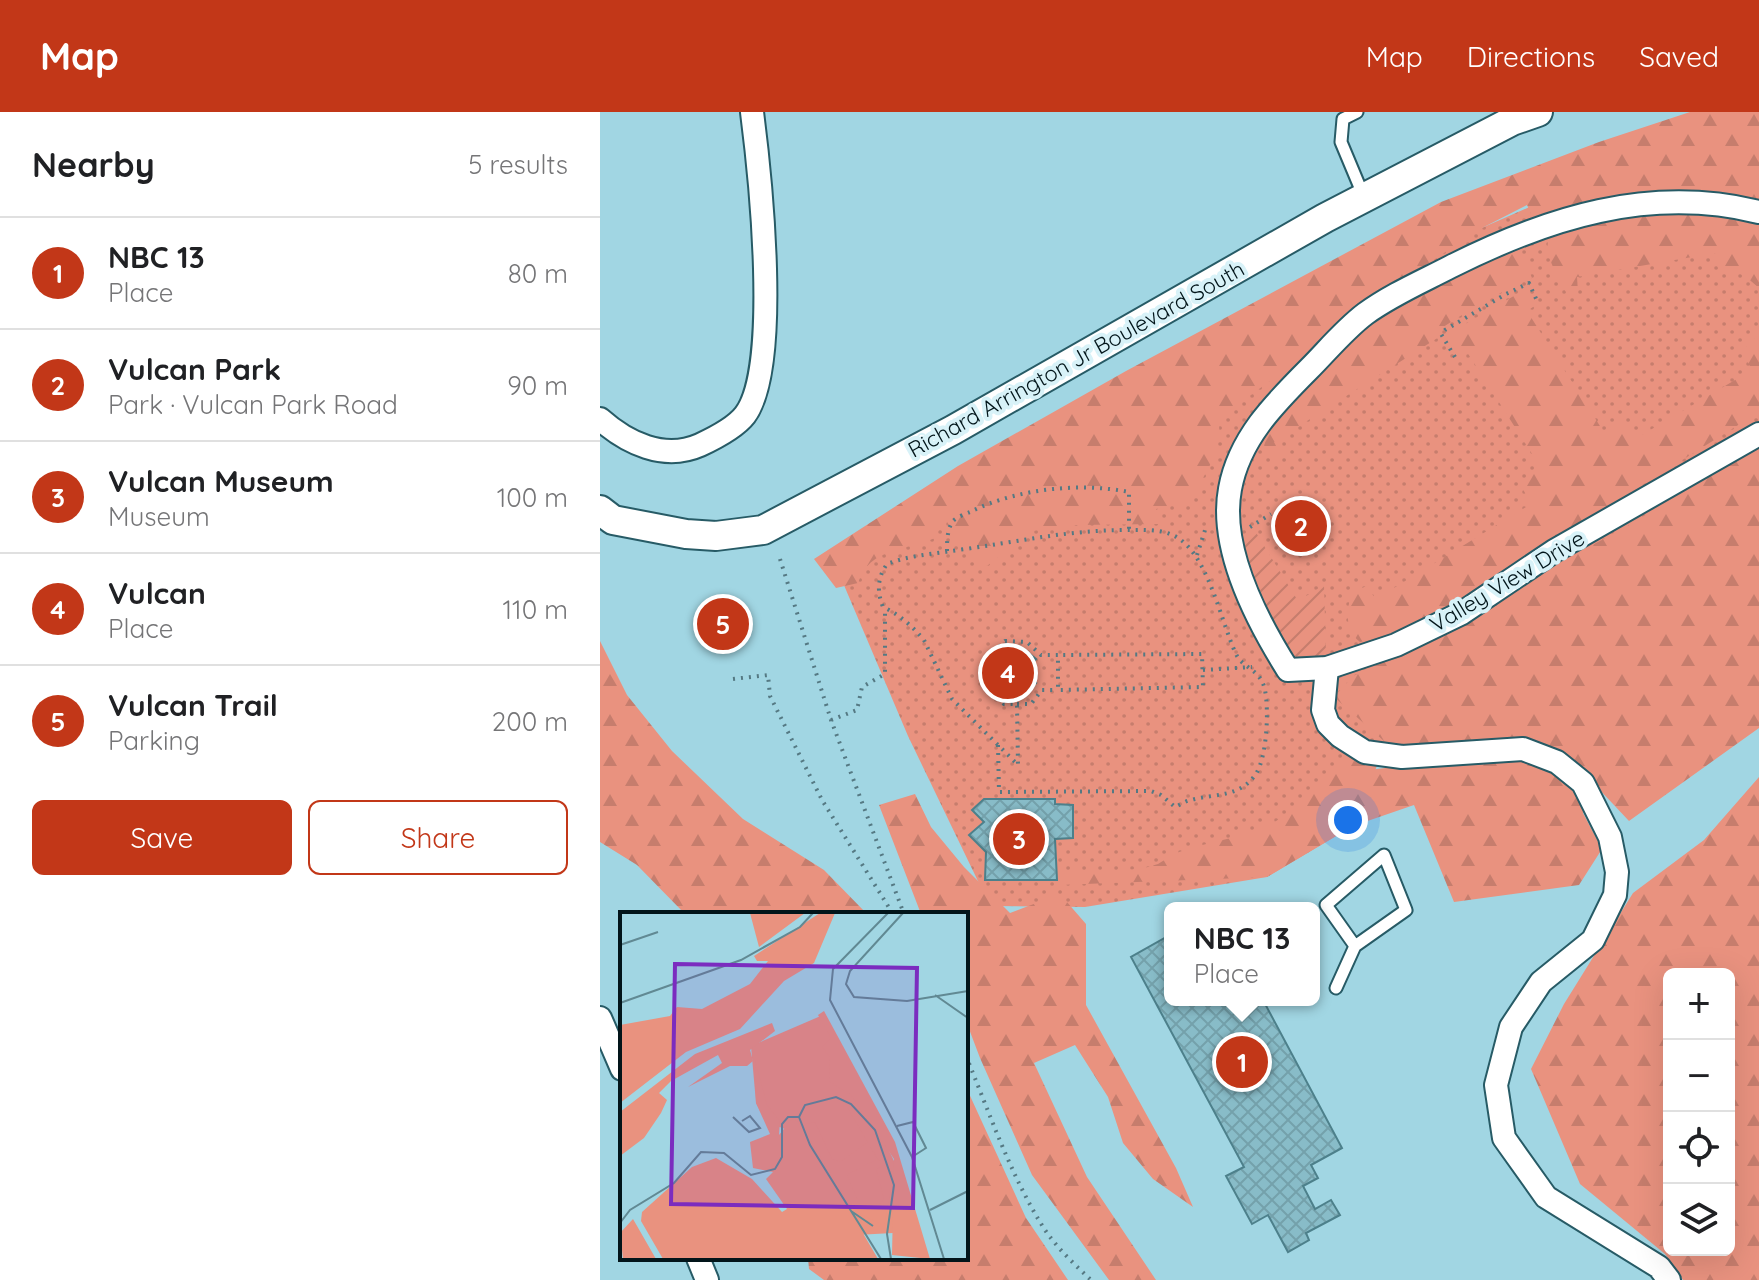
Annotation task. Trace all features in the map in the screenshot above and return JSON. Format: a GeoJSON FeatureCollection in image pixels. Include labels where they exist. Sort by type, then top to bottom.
{"type":"FeatureCollection","features":[{"type":"Feature","properties":{"kind":"street"},"geometry":{"type":"LineString","coordinates":[[600,419],[621,437],[648,448],[684,452],[717,437],[745,415],[759,386],[765,338],[764,246],[752,112]]}},
{"type":"Feature","properties":{"kind":"street","name":"Richard Arrington Jr Boulevard South"},"geometry":{"type":"LineString","coordinates":[[600,510],[613,520],[686,534],[716,536],[763,530],[953,430],[1364,197],[1519,115]]}},
{"type":"Feature","properties":{"kind":"street","name":"Valley View Drive"},"geometry":{"type":"LineString","coordinates":[[1759,212],[1700,202],[1648,203],[1580,215],[1485,249],[1384,302],[1362,317],[1259,421],[1236,465],[1229,491],[1230,544],[1251,600],[1288,670],[1327,668],[1396,645],[1462,613],[1554,551],[1759,434]]}},
{"type":"Feature","properties":{"kind":"street","name":"Valley View Drive"},"geometry":{"type":"LineString","coordinates":[[1720,458],[1759,425]]}},
{"type":"Feature","properties":{"kind":"street"},"geometry":{"type":"LineString","coordinates":[[1327,668],[1323,710],[1328,724],[1365,752],[1402,757],[1523,749],[1557,762],[1583,783],[1610,837],[1617,872],[1615,895],[1593,940],[1541,982],[1511,1027],[1496,1085],[1504,1138],[1546,1197],[1659,1267],[1669,1280]]}},
{"type":"Feature","properties":{"kind":"street"},"geometry":{"type":"LineString","coordinates":[[600,1018],[620,1064]]}},
{"type":"Feature","properties":{"kind":"street"},"geometry":{"type":"LineString","coordinates":[[699,1260],[707,1280]]}},
{"type":"Feature","properties":{"kind":"lane"},"geometry":{"type":"LineString","coordinates":[[1357,112],[1343,119],[1341,142],[1364,197]]}},
{"type":"Feature","properties":{"kind":"lane"},"geometry":{"type":"LineString","coordinates":[[1336,988],[1355,946],[1406,910],[1384,855],[1326,905],[1355,946]]}},
{"type":"Feature","properties":{"kind":"path"},"geometry":{"type":"LineString","coordinates":[[1455,357],[1441,334],[1445,330],[1529,283],[1538,303]]}},
{"type":"Feature","properties":{"kind":"path"},"geometry":{"type":"LineString","coordinates":[[947,551],[949,530],[954,520],[999,500],[1050,491],[1085,487],[1129,492],[1129,530]]}},
{"type":"Feature","properties":{"kind":"path"},"geometry":{"type":"LineString","coordinates":[[1240,527],[1252,527],[1271,514]]}},
{"type":"Feature","properties":{"kind":"path"},"geometry":{"type":"LineString","coordinates":[[831,720],[857,710],[862,687],[885,674],[885,608],[878,595],[882,570],[887,564],[1049,534],[1129,530],[1167,532],[1197,555],[1237,658],[1258,672],[1265,691],[1264,752],[1258,769],[1245,787],[1227,795],[1193,799],[1175,807],[1151,791],[999,792],[998,745]]}},
{"type":"Feature","properties":{"kind":"path"},"geometry":{"type":"LineString","coordinates":[[780,559],[831,720],[903,912]]}},
{"type":"Feature","properties":{"kind":"path"},"geometry":{"type":"LineString","coordinates":[[885,608],[897,613],[924,640],[952,699],[1018,765],[1017,704]]}},
{"type":"Feature","properties":{"kind":"path"},"geometry":{"type":"LineString","coordinates":[[1005,641],[1027,642],[1041,655],[1202,654],[1203,670],[1203,687],[1042,690],[1031,704],[1004,704],[985,686],[985,661],[1005,641]]}},
{"type":"Feature","properties":{"kind":"path"},"geometry":{"type":"LineString","coordinates":[[1058,655],[1058,690]]}},
{"type":"Feature","properties":{"kind":"path"},"geometry":{"type":"LineString","coordinates":[[1203,670],[1252,667]]}},
{"type":"Feature","properties":{"kind":"path"},"geometry":{"type":"LineString","coordinates":[[733,679],[768,675],[770,696],[822,800],[892,912]]}},
{"type":"Feature","properties":{"kind":"path"},"geometry":{"type":"LineString","coordinates":[[968,1061],[1028,1200],[1046,1232],[1091,1280]]}},
{"type":"Feature","properties":{"kind":"green space"},"geometry":{"type":"Polygon","coordinates":[[[1690,112],[1759,112],[1759,200],[1633,193],[1567,209],[1534,221],[1527,205],[1484,227],[1349,315],[1304,356],[1218,419],[1218,441],[1206,473],[1187,503],[1156,509],[1159,524],[1076,525],[1031,531],[987,566],[961,544],[951,546],[952,532],[945,517],[935,538],[880,556],[864,571],[858,583],[836,588],[814,559],[958,466],[1126,371],[1441,202],[1599,142],[1690,112]]]}},
{"type":"Feature","properties":{"kind":"green space"},"geometry":{"type":"Polygon","coordinates":[[[1667,176],[1759,182],[1759,490],[1388,738],[1353,826],[1267,877],[1085,907],[990,906],[908,736],[835,564],[1370,277],[1534,205],[1667,176]]]}},
{"type":"Feature","properties":{"kind":"green space"},"geometry":{"type":"Polygon","coordinates":[[[1686,212],[1759,219],[1759,288],[1744,275],[1718,268],[1715,253],[1577,277],[1578,292],[1566,292],[1549,254],[1551,231],[1617,217],[1686,212]]]}},
{"type":"Feature","properties":{"kind":"green space"},"geometry":{"type":"Polygon","coordinates":[[[1503,251],[1522,254],[1532,278],[1437,331],[1439,337],[1274,442],[1282,458],[1279,463],[1274,463],[1264,447],[1267,427],[1366,326],[1396,305],[1503,251]]]}},
{"type":"Feature","properties":{"kind":"green space"},"geometry":{"type":"Polygon","coordinates":[[[1526,289],[1536,305],[1527,311],[1605,434],[1625,422],[1635,439],[1752,370],[1742,351],[1759,334],[1759,412],[1436,614],[1392,636],[1360,642],[1349,626],[1351,594],[1366,586],[1376,599],[1531,504],[1519,482],[1541,468],[1467,352],[1458,355],[1446,335],[1526,289]]]}},
{"type":"Feature","properties":{"kind":"green space"},"geometry":{"type":"Polygon","coordinates":[[[1759,445],[1759,728],[1629,821],[1597,787],[1583,813],[1602,849],[1579,885],[1454,902],[1414,805],[1353,826],[1267,877],[1059,885],[1057,874],[1141,869],[1190,848],[1273,823],[1314,792],[1338,766],[1348,760],[1366,763],[1368,770],[1420,764],[1393,749],[1334,697],[1353,676],[1417,646],[1621,530],[1759,445]]]}},
{"type":"Feature","properties":{"kind":"green space"},"geometry":{"type":"Polygon","coordinates":[[[1255,531],[1298,601],[1324,585],[1326,654],[1304,659],[1286,648],[1242,550],[1240,535],[1255,531]]]}},
{"type":"Feature","properties":{"kind":"green space"},"geometry":{"type":"Polygon","coordinates":[[[600,641],[627,695],[672,751],[743,819],[824,870],[865,912],[683,912],[637,865],[600,842],[600,641]]]}},
{"type":"Feature","properties":{"kind":"green space"},"geometry":{"type":"Polygon","coordinates":[[[1759,777],[1759,1280],[1683,1280],[1666,1256],[1735,1256],[1735,968],[1663,968],[1663,1252],[1580,1184],[1531,1069],[1564,1004],[1633,893],[1704,840],[1759,777]]]}},
{"type":"Feature","properties":{"kind":"green space"},"geometry":{"type":"Polygon","coordinates":[[[915,794],[931,827],[964,867],[1010,913],[1060,894],[1086,924],[1086,1005],[1176,1168],[1193,1207],[1153,1179],[1123,1143],[1108,1097],[1075,1045],[1034,1063],[1087,1177],[1156,1280],[1109,1280],[1032,1175],[968,1026],[968,912],[920,912],[879,805],[915,794]]]}},
{"type":"Feature","properties":{"kind":"green space"},"geometry":{"type":"Polygon","coordinates":[[[968,1091],[1026,1218],[1068,1280],[824,1280],[809,1269],[808,1260],[968,1260],[968,1091]]]}},
{"type":"Feature","properties":{"kind":"building"},"geometry":{"type":"Polygon","coordinates":[[[1006,648],[1024,649],[1036,659],[1025,669],[1025,677],[1036,683],[1025,696],[1005,697],[991,683],[991,663],[1006,648]]]}},
{"type":"Feature","properties":{"kind":"building"},"geometry":{"type":"Polygon","coordinates":[[[984,799],[1055,799],[1055,804],[1073,805],[1073,838],[1055,839],[1057,880],[985,880],[986,852],[969,835],[984,822],[972,810],[984,799]]]}},
{"type":"Feature","properties":{"kind":"building"},"geometry":{"type":"Polygon","coordinates":[[[1164,938],[1164,1006],[1266,1006],[1342,1148],[1311,1165],[1318,1178],[1303,1186],[1315,1209],[1331,1200],[1340,1215],[1306,1233],[1309,1240],[1288,1252],[1268,1215],[1252,1224],[1226,1176],[1244,1167],[1131,957],[1164,938]]]}},
{"type":"Feature","properties":{"kind":"place","name":"Vulcan Park"},"geometry":{"type":"Point","coordinates":[1301,526]}},
{"type":"Feature","properties":{"kind":"place","name":"Vulcan Trail"},"geometry":{"type":"Point","coordinates":[723,624]}},
{"type":"Feature","properties":{"kind":"place","name":"Vulcan"},"geometry":{"type":"Point","coordinates":[1008,673]}},
{"type":"Feature","properties":{"kind":"place","name":"Vulcan Museum"},"geometry":{"type":"Point","coordinates":[1019,839]}},
{"type":"Feature","properties":{"kind":"place","name":"NBC 13"},"geometry":{"type":"Point","coordinates":[1242,1062]}}]}
